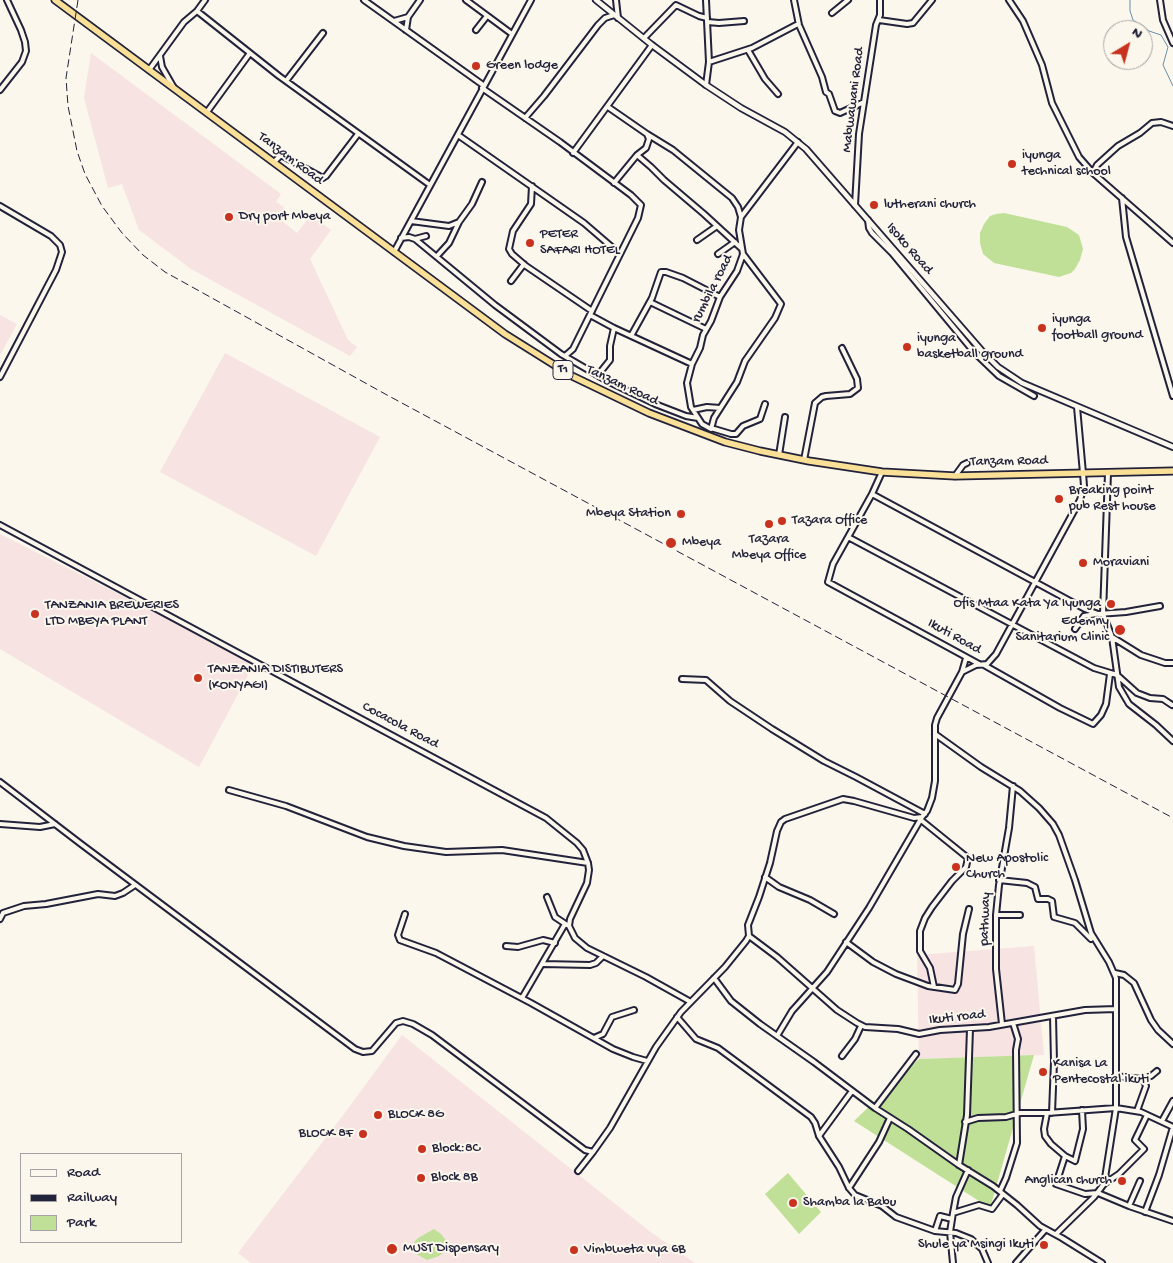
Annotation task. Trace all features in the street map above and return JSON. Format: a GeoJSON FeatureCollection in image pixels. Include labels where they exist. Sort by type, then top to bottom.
{"type":"FeatureCollection","features":[{"type":"Feature","properties":{"kind":"highway","name":"Tanzam Road"},"geometry":{"type":"LineString","coordinates":[[55,0],[505,334],[572,376],[650,413],[713,437],[779,455],[882,472],[955,476],[1173,471]]}},
{"type":"Feature","properties":{"kind":"street"},"geometry":{"type":"LineString","coordinates":[[0,90],[22,62],[26,51],[21,30],[7,0]]}},
{"type":"Feature","properties":{"kind":"street"},"geometry":{"type":"LineString","coordinates":[[149,71],[187,19],[197,11],[205,0]]}},
{"type":"Feature","properties":{"kind":"street"},"geometry":{"type":"LineString","coordinates":[[364,0],[636,199],[641,205],[638,218],[573,349],[565,356]]}},
{"type":"Feature","properties":{"kind":"street"},"geometry":{"type":"LineString","coordinates":[[406,30],[408,17],[420,0]]}},
{"type":"Feature","properties":{"kind":"street"},"geometry":{"type":"LineString","coordinates":[[466,0],[512,34]]}},
{"type":"Feature","properties":{"kind":"street"},"geometry":{"type":"LineString","coordinates":[[394,252],[530,0]]}},
{"type":"Feature","properties":{"kind":"street","name":"Isoko Road"},"geometry":{"type":"LineString","coordinates":[[596,0],[706,85],[798,142],[816,159],[981,350],[998,367],[1015,380],[1173,447]]}},
{"type":"Feature","properties":{"kind":"street"},"geometry":{"type":"LineString","coordinates":[[525,118],[598,25],[605,18],[616,16],[616,0]]}},
{"type":"Feature","properties":{"kind":"street"},"geometry":{"type":"LineString","coordinates":[[706,0],[709,62],[706,85]]}},
{"type":"Feature","properties":{"kind":"street"},"geometry":{"type":"LineString","coordinates":[[794,0],[798,24],[836,112],[840,113],[864,102]]}},
{"type":"Feature","properties":{"kind":"street"},"geometry":{"type":"LineString","coordinates":[[832,13],[848,0]]}},
{"type":"Feature","properties":{"kind":"street","name":"Mabwawani Road"},"geometry":{"type":"LineString","coordinates":[[855,205],[858,147],[876,26],[881,11],[880,0]]}},
{"type":"Feature","properties":{"kind":"street"},"geometry":{"type":"LineString","coordinates":[[878,20],[907,24],[913,23],[932,0]]}},
{"type":"Feature","properties":{"kind":"street"},"geometry":{"type":"LineString","coordinates":[[1009,0],[1023,21],[1042,66],[1052,103],[1079,157],[1093,173],[1173,243]]}},
{"type":"Feature","properties":{"kind":"street"},"geometry":{"type":"LineString","coordinates":[[1160,0],[1163,20],[1173,42]]}},
{"type":"Feature","properties":{"kind":"street"},"geometry":{"type":"LineString","coordinates":[[644,38],[676,4],[698,16],[720,23],[744,21]]}},
{"type":"Feature","properties":{"kind":"street"},"geometry":{"type":"LineString","coordinates":[[197,11],[286,81],[430,185]]}},
{"type":"Feature","properties":{"kind":"street"},"geometry":{"type":"LineString","coordinates":[[476,30],[487,16]]}},
{"type":"Feature","properties":{"kind":"street"},"geometry":{"type":"LineString","coordinates":[[394,21],[408,17]]}},
{"type":"Feature","properties":{"kind":"street"},"geometry":{"type":"LineString","coordinates":[[709,62],[748,50],[798,24]]}},
{"type":"Feature","properties":{"kind":"street"},"geometry":{"type":"LineString","coordinates":[[286,81],[323,32]]}},
{"type":"Feature","properties":{"kind":"street"},"geometry":{"type":"LineString","coordinates":[[573,153],[652,45]]}},
{"type":"Feature","properties":{"kind":"street"},"geometry":{"type":"LineString","coordinates":[[748,50],[760,72],[778,94]]}},
{"type":"Feature","properties":{"kind":"street"},"geometry":{"type":"LineString","coordinates":[[207,112],[250,53]]}},
{"type":"Feature","properties":{"kind":"street"},"geometry":{"type":"LineString","coordinates":[[160,55],[162,68],[176,90]]}},
{"type":"Feature","properties":{"kind":"street","name":"rumbila road"},"geometry":{"type":"LineString","coordinates":[[608,107],[673,150],[732,198],[738,207],[741,217],[739,230],[743,252],[738,269],[720,297],[706,329],[692,364],[687,383],[690,404],[693,410],[702,424],[711,429]]}},
{"type":"Feature","properties":{"kind":"street"},"geometry":{"type":"LineString","coordinates":[[1093,173],[1097,165],[1118,146],[1140,133],[1152,122],[1173,126]]}},
{"type":"Feature","properties":{"kind":"street"},"geometry":{"type":"LineString","coordinates":[[274,162],[281,155],[323,178],[358,134]]}},
{"type":"Feature","properties":{"kind":"street"},"geometry":{"type":"LineString","coordinates":[[614,183],[647,146],[649,139],[647,134]]}},
{"type":"Feature","properties":{"kind":"street"},"geometry":{"type":"LineString","coordinates":[[458,135],[584,223],[620,254]]}},
{"type":"Feature","properties":{"kind":"street"},"geometry":{"type":"LineString","coordinates":[[741,217],[798,142]]}},
{"type":"Feature","properties":{"kind":"street"},"geometry":{"type":"LineString","coordinates":[[637,155],[735,242],[781,304],[775,318],[746,361],[737,382],[712,421],[713,437]]}},
{"type":"Feature","properties":{"kind":"street"},"geometry":{"type":"LineString","coordinates":[[437,256],[449,243],[459,222],[472,204],[482,182]]}},
{"type":"Feature","properties":{"kind":"street"},"geometry":{"type":"LineString","coordinates":[[532,186],[531,204],[513,231],[509,245],[512,254],[614,328],[692,364]]}},
{"type":"Feature","properties":{"kind":"street"},"geometry":{"type":"LineString","coordinates":[[1122,198],[1126,237],[1173,396]]}},
{"type":"Feature","properties":{"kind":"street"},"geometry":{"type":"LineString","coordinates":[[0,206],[51,236],[60,245],[62,252],[56,270],[0,377]]}},
{"type":"Feature","properties":{"kind":"street"},"geometry":{"type":"LineString","coordinates":[[868,220],[870,231],[892,253],[974,352],[999,376],[1034,396]]}},
{"type":"Feature","properties":{"kind":"street"},"geometry":{"type":"LineString","coordinates":[[411,221],[449,226],[459,222]]}},
{"type":"Feature","properties":{"kind":"street"},"geometry":{"type":"LineString","coordinates":[[697,240],[717,226]]}},
{"type":"Feature","properties":{"kind":"street"},"geometry":{"type":"LineString","coordinates":[[415,239],[426,236]]}},
{"type":"Feature","properties":{"kind":"street"},"geometry":{"type":"LineString","coordinates":[[402,238],[409,237],[415,239],[495,304],[565,356],[655,404],[686,416],[698,418]]}},
{"type":"Feature","properties":{"kind":"street"},"geometry":{"type":"LineString","coordinates":[[718,254],[735,242]]}},
{"type":"Feature","properties":{"kind":"street"},"geometry":{"type":"LineString","coordinates":[[511,281],[524,264]]}},
{"type":"Feature","properties":{"kind":"street"},"geometry":{"type":"LineString","coordinates":[[631,336],[650,302],[661,272],[683,278],[720,297]]}},
{"type":"Feature","properties":{"kind":"street"},"geometry":{"type":"LineString","coordinates":[[650,302],[706,329]]}},
{"type":"Feature","properties":{"kind":"street"},"geometry":{"type":"LineString","coordinates":[[598,375],[610,360],[610,346],[614,328]]}},
{"type":"Feature","properties":{"kind":"street"},"geometry":{"type":"LineString","coordinates":[[804,460],[815,403],[822,397],[850,394],[858,388],[857,379],[842,348]]}},
{"type":"Feature","properties":{"kind":"street"},"geometry":{"type":"LineString","coordinates":[[573,349],[574,360]]}},
{"type":"Feature","properties":{"kind":"street"},"geometry":{"type":"LineString","coordinates":[[711,429],[736,434],[743,426],[758,421],[761,418],[765,404]]}},
{"type":"Feature","properties":{"kind":"street"},"geometry":{"type":"LineString","coordinates":[[693,410],[707,407],[720,408]]}},
{"type":"Feature","properties":{"kind":"street","name":"Ikuti Road"},"geometry":{"type":"LineString","coordinates":[[882,472],[872,494],[830,569],[828,582],[966,658],[982,665],[989,663],[1013,624],[1080,500],[1084,486],[1084,473],[1077,407]]}},
{"type":"Feature","properties":{"kind":"street"},"geometry":{"type":"LineString","coordinates":[[779,455],[785,417]]}},
{"type":"Feature","properties":{"kind":"street"},"geometry":{"type":"LineString","coordinates":[[955,476],[963,465],[967,463]]}},
{"type":"Feature","properties":{"kind":"street"},"geometry":{"type":"LineString","coordinates":[[1108,473],[1103,614],[1112,637],[1117,675],[1123,697],[1128,704],[1156,725],[1173,741]]}},
{"type":"Feature","properties":{"kind":"street"},"geometry":{"type":"LineString","coordinates":[[872,494],[1085,609],[1098,614]]}},
{"type":"Feature","properties":{"kind":"street","name":"Cocacola Road"},"geometry":{"type":"LineString","coordinates":[[0,525],[546,818],[578,843],[588,862]]}},
{"type":"Feature","properties":{"kind":"street"},"geometry":{"type":"LineString","coordinates":[[848,537],[946,591],[1013,624],[1094,668],[1117,675],[1137,693],[1150,698],[1160,699],[1172,705]]}},
{"type":"Feature","properties":{"kind":"street"},"geometry":{"type":"LineString","coordinates":[[1075,628],[1084,616],[1160,606]]}},
{"type":"Feature","properties":{"kind":"street"},"geometry":{"type":"LineString","coordinates":[[1112,637],[1140,655],[1165,663],[1173,663]]}},
{"type":"Feature","properties":{"kind":"street"},"geometry":{"type":"LineString","coordinates":[[777,1036],[792,1011],[827,972],[881,888],[922,817],[933,792],[935,725],[962,672],[966,658]]}},
{"type":"Feature","properties":{"kind":"street"},"geometry":{"type":"LineString","coordinates":[[962,672],[972,666],[982,665],[1093,724],[1101,715],[1106,704],[1110,674]]}},
{"type":"Feature","properties":{"kind":"street"},"geometry":{"type":"LineString","coordinates":[[682,679],[706,680],[730,702],[752,717],[922,817],[968,858],[966,866],[952,881],[925,918],[920,931],[920,951],[930,968],[934,987]]}},
{"type":"Feature","properties":{"kind":"street"},"geometry":{"type":"LineString","coordinates":[[936,734],[978,765],[1013,786],[1034,803],[1053,824],[1059,835],[1075,880],[1091,933],[1115,973],[1116,1108],[1104,1184]]}},
{"type":"Feature","properties":{"kind":"street"},"geometry":{"type":"LineString","coordinates":[[0,782],[355,1049],[363,1052],[372,1050],[396,1023],[403,1021],[413,1024],[432,1035],[585,1150],[593,1152]]}},
{"type":"Feature","properties":{"kind":"street","name":"pathway"},"geometry":{"type":"LineString","coordinates":[[1002,1024],[996,969],[996,915],[999,880],[1009,828],[1013,786]]}},
{"type":"Feature","properties":{"kind":"street"},"geometry":{"type":"LineString","coordinates":[[228,790],[286,806],[367,837],[404,846],[446,852],[502,850],[588,862],[587,883],[571,913],[567,925],[554,943],[522,998]]}},
{"type":"Feature","properties":{"kind":"street"},"geometry":{"type":"LineString","coordinates":[[578,1171],[610,1128],[647,1061],[677,1017],[689,1001],[714,978],[741,948],[749,936],[748,925],[765,877],[781,822],[785,819],[844,800],[854,801],[910,818],[922,817]]}},
{"type":"Feature","properties":{"kind":"street"},"geometry":{"type":"LineString","coordinates":[[0,824],[40,827],[55,824]]}},
{"type":"Feature","properties":{"kind":"street"},"geometry":{"type":"LineString","coordinates":[[765,877],[779,887],[810,900],[834,914]]}},
{"type":"Feature","properties":{"kind":"street"},"geometry":{"type":"LineString","coordinates":[[999,880],[1027,883],[1035,886],[1038,899],[1050,899],[1052,901],[1054,917],[1075,923],[1091,939]]}},
{"type":"Feature","properties":{"kind":"street"},"geometry":{"type":"LineString","coordinates":[[0,919],[6,912],[24,906],[46,904],[98,894],[115,896],[123,894],[136,885]]}},
{"type":"Feature","properties":{"kind":"street"},"geometry":{"type":"LineString","coordinates":[[548,897],[555,917],[567,925],[580,943],[689,1001]]}},
{"type":"Feature","properties":{"kind":"street"},"geometry":{"type":"LineString","coordinates":[[846,942],[885,968],[934,987],[953,990],[957,987],[968,909]]}},
{"type":"Feature","properties":{"kind":"street"},"geometry":{"type":"LineString","coordinates":[[405,914],[398,935],[400,940],[436,953],[624,1054],[647,1061]]}},
{"type":"Feature","properties":{"kind":"street"},"geometry":{"type":"LineString","coordinates":[[996,915],[1020,915]]}},
{"type":"Feature","properties":{"kind":"street"},"geometry":{"type":"LineString","coordinates":[[749,936],[812,989],[861,1026],[855,1039],[842,1056]]}},
{"type":"Feature","properties":{"kind":"street"},"geometry":{"type":"LineString","coordinates":[[506,946],[516,947],[543,940],[554,943]]}},
{"type":"Feature","properties":{"kind":"street"},"geometry":{"type":"LineString","coordinates":[[543,964],[590,965],[596,963],[603,956]]}},
{"type":"Feature","properties":{"kind":"street"},"geometry":{"type":"LineString","coordinates":[[1115,973],[1124,975],[1134,983],[1151,1020],[1158,1030],[1173,1044]]}},
{"type":"Feature","properties":{"kind":"street"},"geometry":{"type":"LineString","coordinates":[[714,978],[738,1008],[875,1108],[908,1128],[959,1165],[1002,1192],[1045,1230],[1056,1234],[1102,1263]]}},
{"type":"Feature","properties":{"kind":"street","name":"Ikuti road"},"geometry":{"type":"LineString","coordinates":[[861,1026],[898,1029],[919,1034],[1013,1023],[1084,1010],[1116,1008]]}},
{"type":"Feature","properties":{"kind":"street"},"geometry":{"type":"LineString","coordinates":[[594,1038],[603,1034],[612,1017],[634,1010]]}},
{"type":"Feature","properties":{"kind":"street"},"geometry":{"type":"LineString","coordinates":[[1053,1016],[1054,1062],[1050,1113],[1044,1130],[1050,1144],[1075,1161],[1083,1130],[1082,1110]]}},
{"type":"Feature","properties":{"kind":"street"},"geometry":{"type":"LineString","coordinates":[[677,1017],[696,1039],[718,1048],[806,1112],[815,1123],[819,1136],[839,1167],[849,1188],[855,1194],[882,1206],[896,1217],[935,1230],[950,1232],[973,1241],[983,1251],[988,1263]]}},
{"type":"Feature","properties":{"kind":"street"},"geometry":{"type":"LineString","coordinates":[[953,1213],[979,1205],[992,1209],[1002,1192],[1017,1143],[1015,1115],[1017,1084],[1016,1050],[1018,1039],[1013,1023]]}},
{"type":"Feature","properties":{"kind":"street"},"geometry":{"type":"LineString","coordinates":[[959,1165],[966,1122],[970,1028]]}},
{"type":"Feature","properties":{"kind":"street"},"geometry":{"type":"LineString","coordinates":[[875,1108],[916,1054]]}},
{"type":"Feature","properties":{"kind":"street"},"geometry":{"type":"LineString","coordinates":[[1115,1076],[1143,1079],[1157,1071]]}},
{"type":"Feature","properties":{"kind":"street"},"geometry":{"type":"LineString","coordinates":[[1137,1111],[1146,1086],[1143,1079]]}},
{"type":"Feature","properties":{"kind":"street"},"geometry":{"type":"LineString","coordinates":[[819,1136],[852,1091]]}},
{"type":"Feature","properties":{"kind":"street"},"geometry":{"type":"LineString","coordinates":[[1162,1121],[1173,1102]]}},
{"type":"Feature","properties":{"kind":"street"},"geometry":{"type":"LineString","coordinates":[[966,1122],[978,1118],[1116,1108],[1137,1111],[1162,1121],[1173,1127],[1162,1166],[1145,1212]]}},
{"type":"Feature","properties":{"kind":"street"},"geometry":{"type":"LineString","coordinates":[[1056,1234],[1098,1193],[1104,1184],[1123,1170],[1144,1148],[1135,1140],[1147,1114]]}},
{"type":"Feature","properties":{"kind":"street"},"geometry":{"type":"LineString","coordinates":[[849,1188],[879,1142],[890,1118]]}},
{"type":"Feature","properties":{"kind":"street"},"geometry":{"type":"LineString","coordinates":[[1065,1156],[1056,1184],[1085,1194],[1098,1193],[1173,1221]]}},
{"type":"Feature","properties":{"kind":"street"},"geometry":{"type":"LineString","coordinates":[[953,1263],[950,1232],[952,1219],[960,1189],[968,1170]]}},
{"type":"Feature","properties":{"kind":"street"},"geometry":{"type":"LineString","coordinates":[[1129,1206],[1140,1181]]}},
{"type":"Feature","properties":{"kind":"street"},"geometry":{"type":"LineString","coordinates":[[935,1230],[940,1216],[952,1219]]}},
{"type":"Feature","properties":{"kind":"street"},"geometry":{"type":"LineString","coordinates":[[1016,1263],[1045,1230]]}},
{"type":"Feature","properties":{"kind":"shaded area"},"geometry":{"type":"Polygon","coordinates":[[[91,53],[281,194],[276,202],[284,207],[277,217],[297,233],[311,215],[331,230],[310,259],[348,340],[357,347],[350,356],[191,269],[139,230],[122,184],[108,188],[84,98],[91,53]]]}},
{"type":"Feature","properties":{"kind":"shaded area"},"geometry":{"type":"Polygon","coordinates":[[[0,315],[17,324],[0,355],[0,315]]]}},
{"type":"Feature","properties":{"kind":"shaded area"},"geometry":{"type":"Polygon","coordinates":[[[225,353],[380,437],[316,556],[160,472],[225,353]]]}},
{"type":"Feature","properties":{"kind":"shaded area"},"geometry":{"type":"Polygon","coordinates":[[[0,534],[252,661],[249,667],[252,668],[199,767],[0,649],[0,534]]]}},
{"type":"Feature","properties":{"kind":"shaded area"},"geometry":{"type":"Polygon","coordinates":[[[1034,946],[1044,1055],[919,1059],[917,955],[1034,946]]]}},
{"type":"Feature","properties":{"kind":"shaded area"},"geometry":{"type":"Polygon","coordinates":[[[402,1035],[652,1233],[695,1263],[251,1263],[238,1253],[402,1035]]]}},
{"type":"Feature","properties":{"kind":"green space"},"geometry":{"type":"Polygon","coordinates":[[[1004,213],[1067,227],[1079,235],[1083,249],[1075,269],[1071,273],[1059,277],[994,263],[983,254],[980,233],[990,216],[1004,213]]]}},
{"type":"Feature","properties":{"kind":"green space"},"geometry":{"type":"Polygon","coordinates":[[[1034,1055],[990,1208],[854,1121],[919,1059],[1034,1055]]]}},
{"type":"Feature","properties":{"kind":"green space","name":"Shamba la Babu"},"geometry":{"type":"Polygon","coordinates":[[[788,1173],[821,1212],[799,1234],[765,1194],[788,1173]]]}},
{"type":"Feature","properties":{"kind":"green space"},"geometry":{"type":"Polygon","coordinates":[[[434,1229],[441,1234],[451,1247],[439,1256],[427,1260],[409,1248],[418,1238],[434,1229]]]}},
{"type":"Feature","properties":{"kind":"waterway"},"geometry":{"type":"LineString","coordinates":[[1130,0],[1130,11],[1133,20],[1149,31],[1161,35],[1168,47],[1163,65],[1173,86]]}},
{"type":"Feature","properties":{"kind":"railway"},"geometry":{"type":"LineString","coordinates":[[78,0],[66,78],[68,106],[77,151],[85,174],[102,206],[122,233],[143,255],[165,272],[387,395],[1173,818]]}},
{"type":"Feature","properties":{"kind":"place","name":"Green lodge"},"geometry":{"type":"Point","coordinates":[476,66]}},
{"type":"Feature","properties":{"kind":"place","name":"iyunga technical school"},"geometry":{"type":"Point","coordinates":[1012,164]}},
{"type":"Feature","properties":{"kind":"place","name":"lutherani church"},"geometry":{"type":"Point","coordinates":[874,205]}},
{"type":"Feature","properties":{"kind":"place","name":"Dry port Mbeya"},"geometry":{"type":"Point","coordinates":[229,217]}},
{"type":"Feature","properties":{"kind":"place","name":"PETER SAFARI HOTEL"},"geometry":{"type":"Point","coordinates":[530,243]}},
{"type":"Feature","properties":{"kind":"place","name":"iyunga football ground"},"geometry":{"type":"Point","coordinates":[1042,328]}},
{"type":"Feature","properties":{"kind":"place","name":"iyunga basketball ground"},"geometry":{"type":"Point","coordinates":[907,347]}},
{"type":"Feature","properties":{"kind":"place","name":"Breaking point pub Rest house"},"geometry":{"type":"Point","coordinates":[1059,499]}},
{"type":"Feature","properties":{"kind":"place","name":"Mbeya Station"},"geometry":{"type":"Point","coordinates":[681,514]}},
{"type":"Feature","properties":{"kind":"place","name":"Tazara Office"},"geometry":{"type":"Point","coordinates":[782,521]}},
{"type":"Feature","properties":{"kind":"place","name":"Tazara Mbeya Office"},"geometry":{"type":"Point","coordinates":[769,524]}},
{"type":"Feature","properties":{"kind":"place","name":"Mbeya"},"geometry":{"type":"Point","coordinates":[671,543]}},
{"type":"Feature","properties":{"kind":"place","name":"Moraviani"},"geometry":{"type":"Point","coordinates":[1083,563]}},
{"type":"Feature","properties":{"kind":"place","name":"Ofis Mtaa Kata Ya Iyunga"},"geometry":{"type":"Point","coordinates":[1111,604]}},
{"type":"Feature","properties":{"kind":"place","name":"TANZANIA BREWERIES LTD MBEYA PLANT"},"geometry":{"type":"Point","coordinates":[35,614]}},
{"type":"Feature","properties":{"kind":"place","name":"Edemny Sanitarium Clinic"},"geometry":{"type":"Point","coordinates":[1120,630]}},
{"type":"Feature","properties":{"kind":"place","name":"TANZANIA DISTIBUTERS (KONYAGI)"},"geometry":{"type":"Point","coordinates":[198,678]}},
{"type":"Feature","properties":{"kind":"place","name":"New Apostolic Church"},"geometry":{"type":"Point","coordinates":[956,867]}},
{"type":"Feature","properties":{"kind":"place","name":"Kanisa La Pentecostal ikuti"},"geometry":{"type":"Point","coordinates":[1043,1072]}},
{"type":"Feature","properties":{"kind":"place","name":"BLOCK 8G"},"geometry":{"type":"Point","coordinates":[378,1115]}},
{"type":"Feature","properties":{"kind":"place","name":"BLOCK 8F"},"geometry":{"type":"Point","coordinates":[363,1134]}},
{"type":"Feature","properties":{"kind":"place","name":"Block:8C"},"geometry":{"type":"Point","coordinates":[422,1149]}},
{"type":"Feature","properties":{"kind":"place","name":"Block 8B"},"geometry":{"type":"Point","coordinates":[421,1178]}},
{"type":"Feature","properties":{"kind":"place","name":"Anglican church"},"geometry":{"type":"Point","coordinates":[1122,1181]}},
{"type":"Feature","properties":{"kind":"place","name":"Shamba la Babu"},"geometry":{"type":"Point","coordinates":[793,1203]}},
{"type":"Feature","properties":{"kind":"place","name":"Shule ya Msingi Ikuti"},"geometry":{"type":"Point","coordinates":[1044,1245]}},
{"type":"Feature","properties":{"kind":"place","name":"MUST Dispensary"},"geometry":{"type":"Point","coordinates":[392,1249]}},
{"type":"Feature","properties":{"kind":"place","name":"Vimbweta vya 6B"},"geometry":{"type":"Point","coordinates":[574,1250]}}]}
